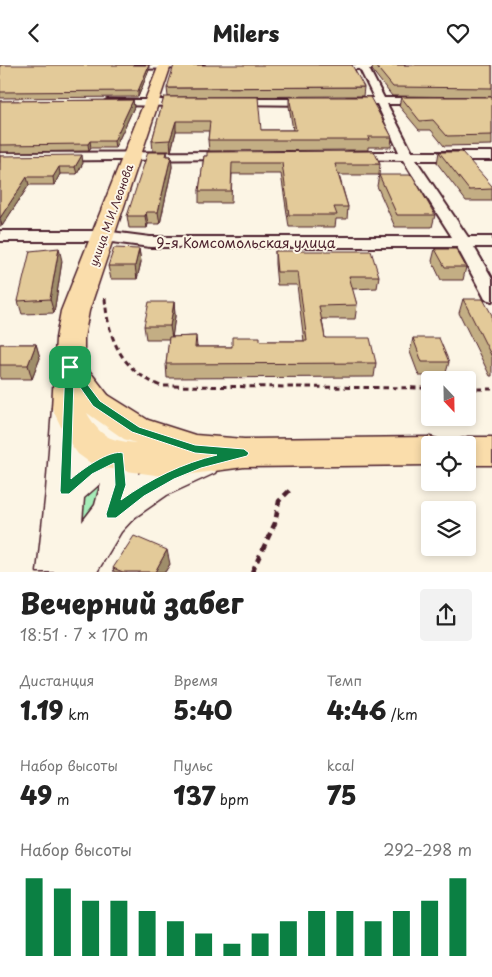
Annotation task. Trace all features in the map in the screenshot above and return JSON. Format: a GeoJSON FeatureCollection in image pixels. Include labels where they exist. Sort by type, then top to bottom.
{"type":"FeatureCollection","features":[{"type":"Feature","properties":{"kind":"main road","name":"улица М.И.Леонова"},"geometry":{"type":"LineString","coordinates":[[82,406],[70,367],[70,338],[75,311],[165,65]]}},
{"type":"Feature","properties":{"kind":"main road"},"geometry":{"type":"LineString","coordinates":[[82,406],[136,430],[195,449]]}},
{"type":"Feature","properties":{"kind":"main road"},"geometry":{"type":"LineString","coordinates":[[74,572],[112,514],[120,485],[119,456],[82,406]]}},
{"type":"Feature","properties":{"kind":"main road"},"geometry":{"type":"LineString","coordinates":[[58,572],[65,491],[82,406]]}},
{"type":"Feature","properties":{"kind":"main road"},"geometry":{"type":"LineString","coordinates":[[65,491],[88,470],[119,456],[163,448],[244,453],[421,451]]}},
{"type":"Feature","properties":{"kind":"main road"},"geometry":{"type":"LineString","coordinates":[[476,451],[492,451]]}},
{"type":"Feature","properties":{"kind":"main road"},"geometry":{"type":"LineString","coordinates":[[119,456],[170,462],[244,453]]}},
{"type":"Feature","properties":{"kind":"main road"},"geometry":{"type":"LineString","coordinates":[[112,514],[140,492],[170,476],[199,464],[244,453]]}},
{"type":"Feature","properties":{"kind":"street"},"geometry":{"type":"LineString","coordinates":[[117,66],[205,65]]}},
{"type":"Feature","properties":{"kind":"street"},"geometry":{"type":"LineString","coordinates":[[364,65],[408,157],[463,242],[492,295]]}},
{"type":"Feature","properties":{"kind":"street"},"geometry":{"type":"LineString","coordinates":[[314,66],[413,65]]}},
{"type":"Feature","properties":{"kind":"street"},"geometry":{"type":"LineString","coordinates":[[219,102],[442,101]]}},
{"type":"Feature","properties":{"kind":"street"},"geometry":{"type":"LineString","coordinates":[[95,103],[200,103]]}},
{"type":"Feature","properties":{"kind":"street"},"geometry":{"type":"LineString","coordinates":[[0,157],[239,156]]}},
{"type":"Feature","properties":{"kind":"street"},"geometry":{"type":"LineString","coordinates":[[336,156],[492,156]]}},
{"type":"Feature","properties":{"kind":"street","name":"9-я Комсомольская улица"},"geometry":{"type":"LineString","coordinates":[[0,236],[104,236],[150,241],[492,242]]}},
{"type":"Feature","properties":{"kind":"path"},"geometry":{"type":"LineString","coordinates":[[105,297],[107,323],[128,367],[150,383],[161,386],[421,388]]}},
{"type":"Feature","properties":{"kind":"path"},"geometry":{"type":"LineString","coordinates":[[476,389],[492,389]]}},
{"type":"Feature","properties":{"kind":"path"},"geometry":{"type":"LineString","coordinates":[[252,572],[275,523],[279,501],[290,490]]}},
{"type":"Feature","properties":{"kind":"green space"},"geometry":{"type":"Polygon","coordinates":[[[99,487],[104,489],[70,563],[81,501],[93,488],[99,487]]]}},
{"type":"Feature","properties":{"kind":"building"},"geometry":{"type":"Polygon","coordinates":[[[0,65],[149,65],[138,91],[0,92],[0,65]]]}},
{"type":"Feature","properties":{"kind":"building"},"geometry":{"type":"Polygon","coordinates":[[[174,65],[352,65],[364,87],[167,88],[174,65]]]}},
{"type":"Feature","properties":{"kind":"building"},"geometry":{"type":"Polygon","coordinates":[[[375,65],[492,65],[492,88],[393,87],[375,65]]]}},
{"type":"Feature","properties":{"kind":"building"},"geometry":{"type":"Polygon","coordinates":[[[164,97],[258,97],[261,130],[296,130],[289,97],[370,97],[392,137],[368,137],[369,140],[208,140],[210,121],[176,121],[170,140],[152,141],[164,97]]]}},
{"type":"Feature","properties":{"kind":"building"},"geometry":{"type":"Polygon","coordinates":[[[401,97],[492,97],[492,135],[447,136],[433,120],[420,121],[401,97]]]}},
{"type":"Feature","properties":{"kind":"building"},"geometry":{"type":"Polygon","coordinates":[[[133,100],[114,141],[90,141],[88,144],[0,145],[0,101],[133,100]]]}},
{"type":"Feature","properties":{"kind":"building"},"geometry":{"type":"Polygon","coordinates":[[[374,151],[380,164],[335,164],[348,207],[334,207],[337,215],[289,215],[282,163],[232,163],[231,191],[199,191],[204,156],[207,156],[207,152],[374,151]]]}},
{"type":"Feature","properties":{"kind":"building"},"geometry":{"type":"Polygon","coordinates":[[[148,152],[167,152],[166,156],[171,156],[158,212],[146,212],[145,216],[127,216],[148,152]]]}},
{"type":"Feature","properties":{"kind":"building"},"geometry":{"type":"Polygon","coordinates":[[[439,152],[462,152],[492,186],[492,189],[469,190],[439,152]]]}},
{"type":"Feature","properties":{"kind":"building"},"geometry":{"type":"Polygon","coordinates":[[[82,155],[75,167],[59,167],[53,177],[27,177],[0,218],[0,156],[82,155]]]}},
{"type":"Feature","properties":{"kind":"building"},"geometry":{"type":"Polygon","coordinates":[[[379,175],[412,175],[435,215],[397,215],[379,175]]]}},
{"type":"Feature","properties":{"kind":"building"},"geometry":{"type":"Polygon","coordinates":[[[59,248],[50,299],[18,301],[30,251],[59,248]]]}},
{"type":"Feature","properties":{"kind":"building"},"geometry":{"type":"Polygon","coordinates":[[[114,248],[139,249],[135,266],[108,266],[114,248]]]}},
{"type":"Feature","properties":{"kind":"building"},"geometry":{"type":"Polygon","coordinates":[[[435,249],[456,249],[466,267],[445,267],[435,249]]]}},
{"type":"Feature","properties":{"kind":"building"},"geometry":{"type":"Polygon","coordinates":[[[275,251],[371,251],[379,276],[349,276],[357,305],[319,306],[325,338],[370,338],[376,363],[166,364],[169,337],[196,336],[195,347],[232,347],[232,337],[260,337],[260,341],[307,341],[298,272],[277,272],[275,251]]]}},
{"type":"Feature","properties":{"kind":"building"},"geometry":{"type":"Polygon","coordinates":[[[463,299],[483,299],[492,315],[492,357],[463,299]]]}},
{"type":"Feature","properties":{"kind":"building"},"geometry":{"type":"Polygon","coordinates":[[[149,302],[174,302],[170,326],[144,326],[149,302]]]}},
{"type":"Feature","properties":{"kind":"building"},"geometry":{"type":"Polygon","coordinates":[[[413,338],[439,338],[449,362],[422,362],[413,338]]]}},
{"type":"Feature","properties":{"kind":"building"},"geometry":{"type":"Polygon","coordinates":[[[0,344],[36,344],[28,365],[0,365],[0,344]]]}},
{"type":"Feature","properties":{"kind":"building"},"geometry":{"type":"Polygon","coordinates":[[[134,536],[167,550],[155,572],[123,572],[113,568],[134,536]]]}},
{"type":"Feature","properties":{"kind":"route"},"geometry":{"type":"LineString","coordinates":[[70,367],[96,403],[136,430],[195,449],[244,453],[199,464],[170,476],[140,492],[112,514],[120,485],[119,456],[88,470],[65,491],[70,367]]}}]}
